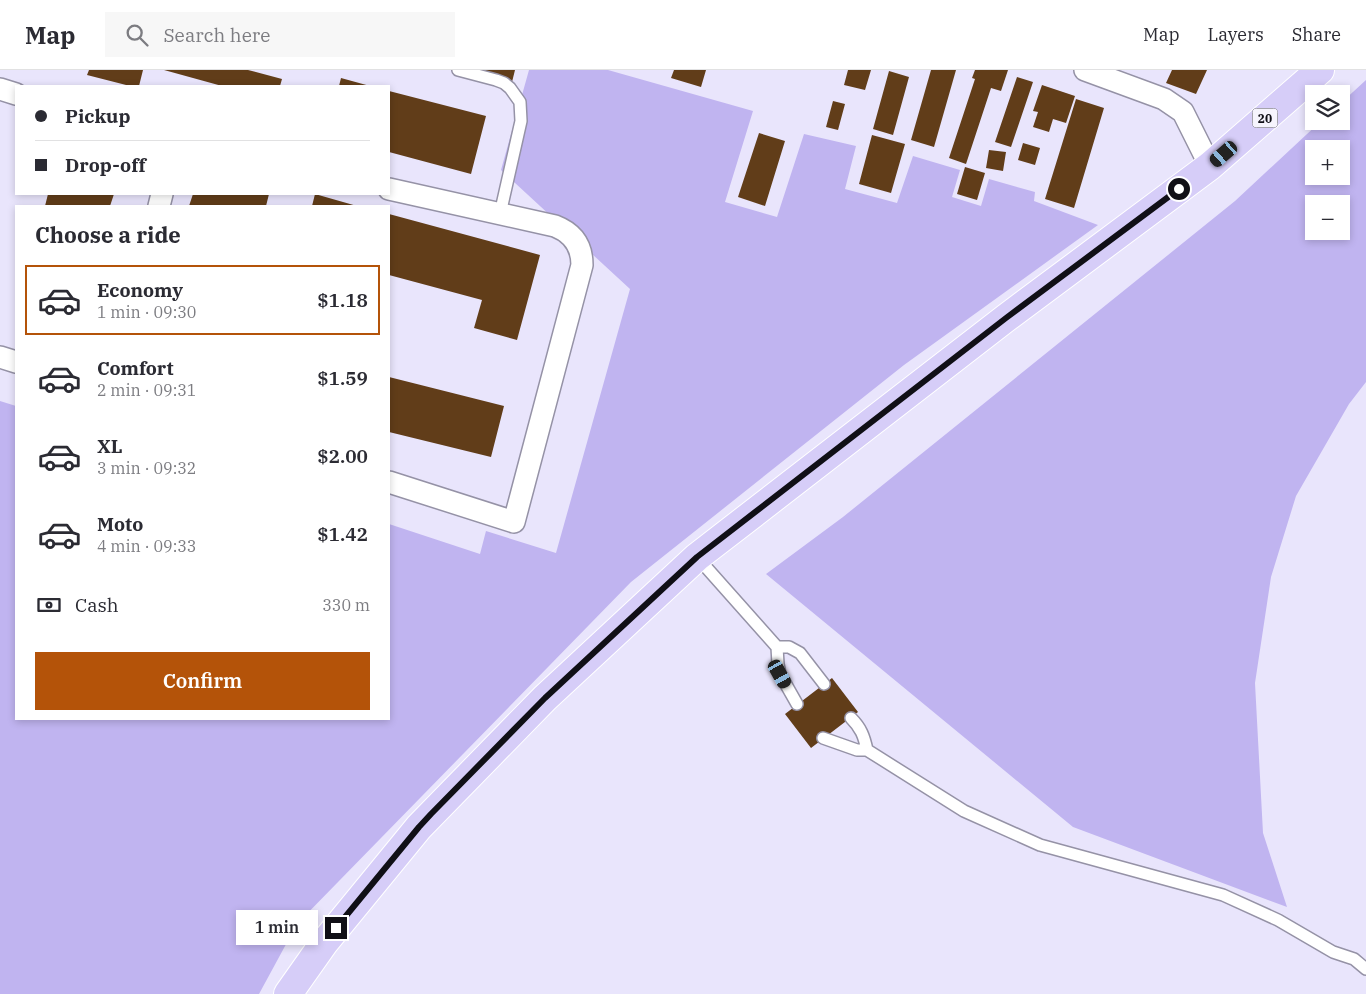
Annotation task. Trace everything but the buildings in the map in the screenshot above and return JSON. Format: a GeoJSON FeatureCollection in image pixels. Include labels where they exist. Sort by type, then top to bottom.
{"type":"FeatureCollection","features":[{"type":"Feature","properties":{"kind":"main road","name":"20"},"geometry":{"type":"LineString","coordinates":[[288,994],[324,943],[419,827],[545,698],[697,557],[1006,318],[1210,166],[1320,70]]}},
{"type":"Feature","properties":{"kind":"street"},"geometry":{"type":"LineString","coordinates":[[1085,70],[1164,100],[1183,112],[1210,166]]}},
{"type":"Feature","properties":{"kind":"street"},"geometry":{"type":"LineString","coordinates":[[0,90],[15,94]]}},
{"type":"Feature","properties":{"kind":"street"},"geometry":{"type":"LineString","coordinates":[[390,189],[563,229],[576,241],[582,256],[582,265],[514,522],[390,482]]}},
{"type":"Feature","properties":{"kind":"street"},"geometry":{"type":"LineString","coordinates":[[0,357],[15,362]]}},
{"type":"Feature","properties":{"kind":"lane"},"geometry":{"type":"LineString","coordinates":[[458,70],[504,83],[520,102],[521,120],[500,214]]}},
{"type":"Feature","properties":{"kind":"lane"},"geometry":{"type":"LineString","coordinates":[[697,557],[778,646],[780,674],[797,704]]}},
{"type":"Feature","properties":{"kind":"lane"},"geometry":{"type":"LineString","coordinates":[[778,646],[789,647],[800,653],[824,684]]}},
{"type":"Feature","properties":{"kind":"lane"},"geometry":{"type":"LineString","coordinates":[[851,718],[860,727],[865,740],[866,750]]}},
{"type":"Feature","properties":{"kind":"lane"},"geometry":{"type":"LineString","coordinates":[[823,738],[857,750],[866,750],[964,812],[1040,846],[1223,895],[1278,920],[1333,952],[1354,960],[1366,969]]}},
{"type":"Feature","properties":{"kind":"shaded area"},"geometry":{"type":"Polygon","coordinates":[[[529,70],[608,70],[753,111],[725,202],[777,217],[804,134],[856,146],[845,189],[897,203],[913,156],[960,170],[952,197],[981,206],[989,179],[1035,192],[1034,201],[1098,225],[904,365],[631,582],[297,924],[259,994],[0,994],[0,401],[15,406],[15,720],[390,720],[390,524],[480,554],[486,531],[556,553],[630,289],[501,170],[529,70]]]}},
{"type":"Feature","properties":{"kind":"shaded area"},"geometry":{"type":"Polygon","coordinates":[[[1366,80],[1366,382],[1349,404],[1296,496],[1271,577],[1255,683],[1263,833],[1287,907],[1073,827],[766,574],[843,517],[1235,201],[1311,130],[1350,130],[1350,95],[1366,80]]]}},
{"type":"Feature","properties":{"kind":"route"},"geometry":{"type":"LineString","coordinates":[[336,928],[431,814],[545,698],[697,557],[1006,318],[1179,189]]}}]}
